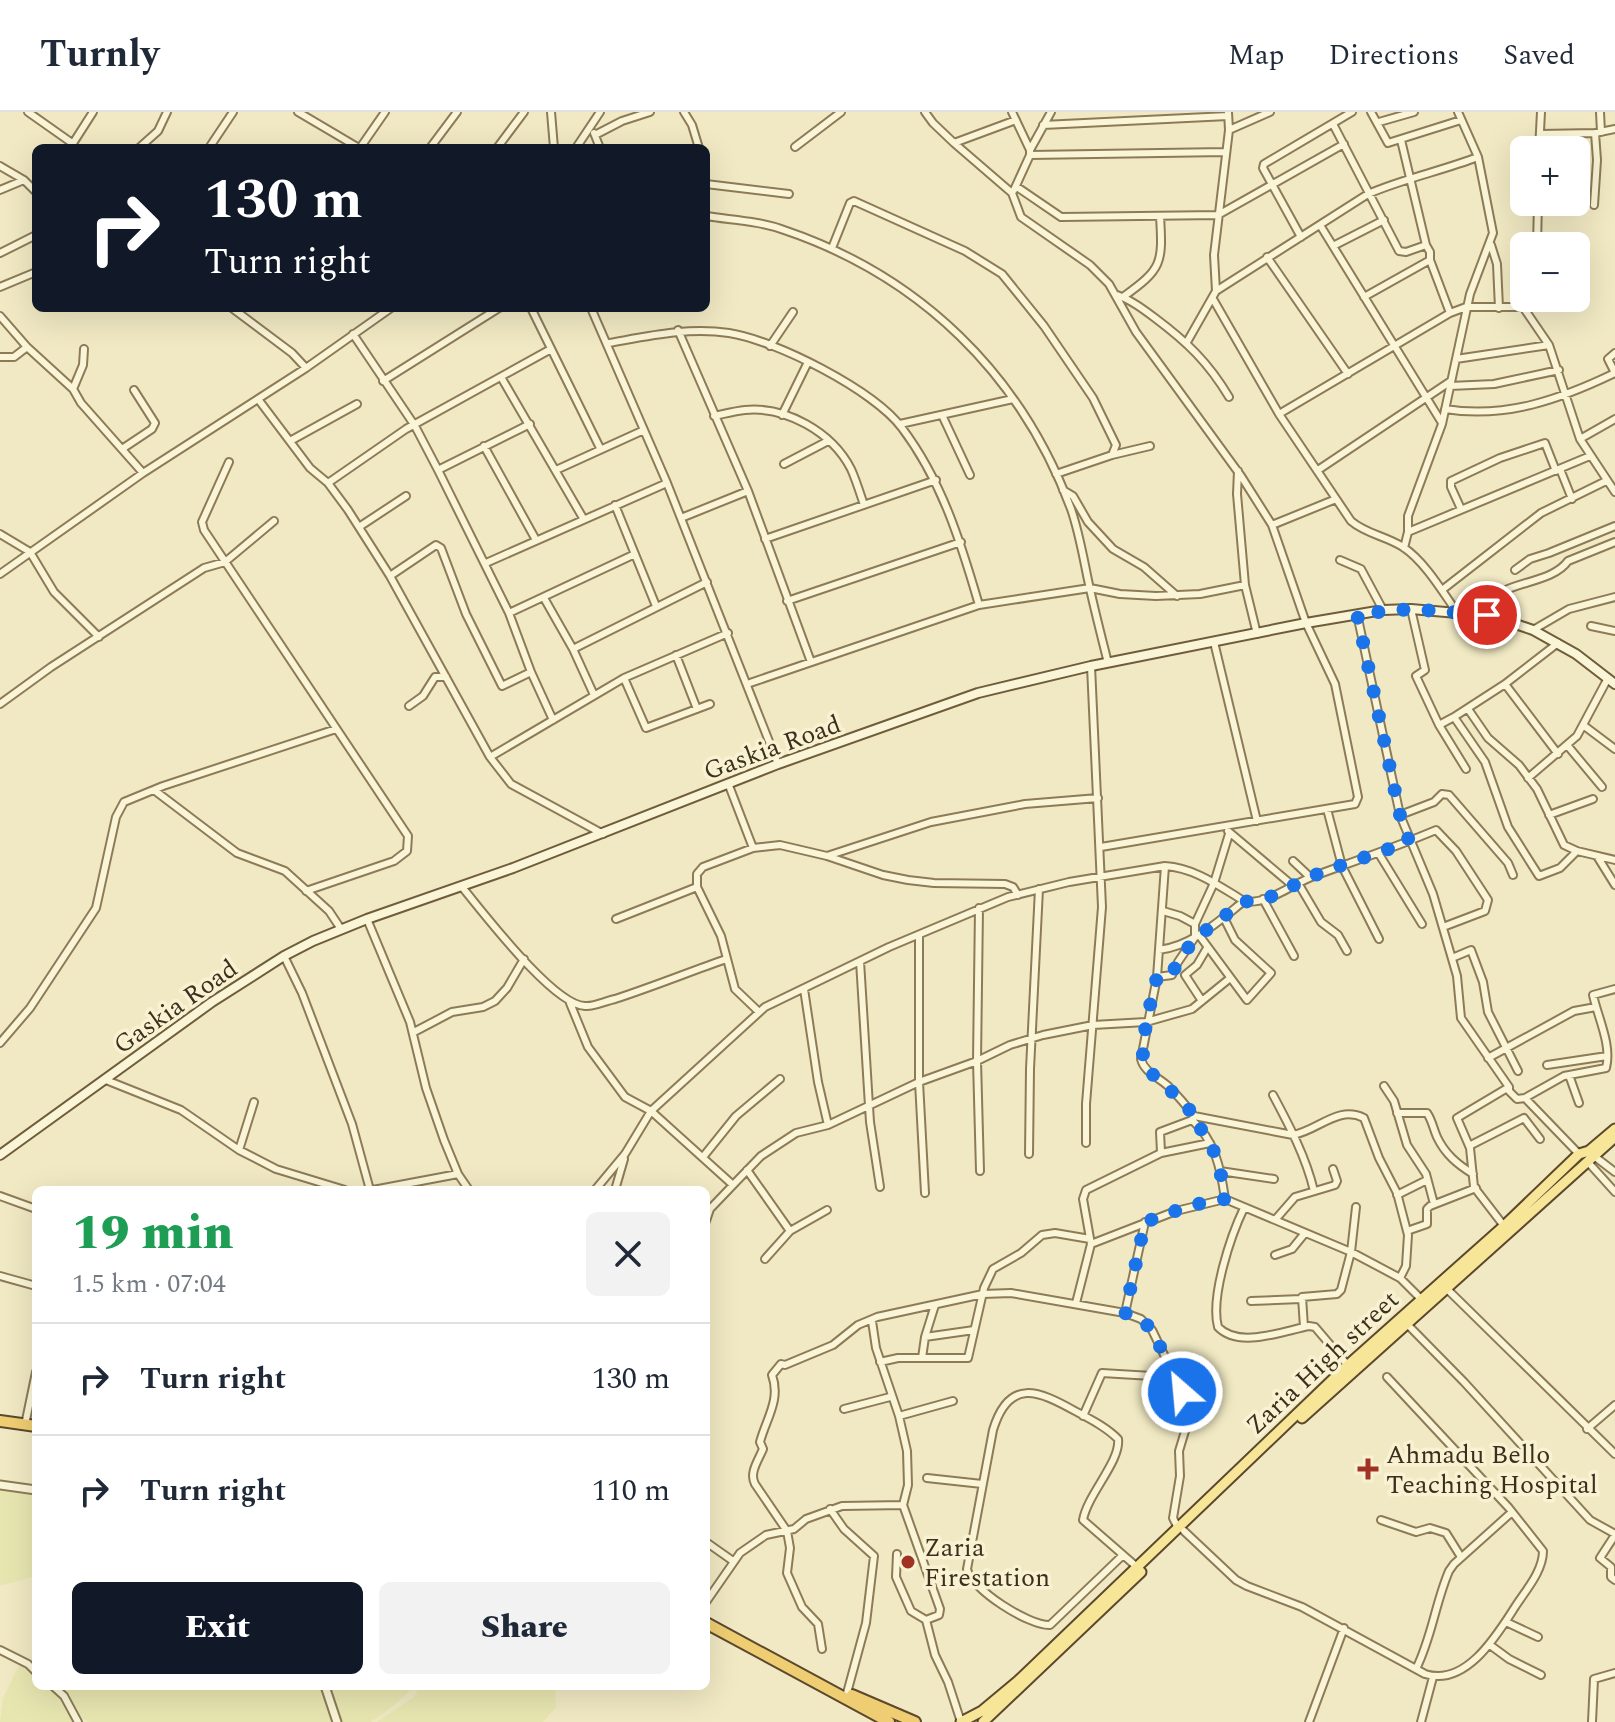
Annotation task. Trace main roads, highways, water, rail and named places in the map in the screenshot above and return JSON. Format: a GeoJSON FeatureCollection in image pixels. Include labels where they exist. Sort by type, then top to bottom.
{"type":"FeatureCollection","features":[{"type":"Feature","properties":{"kind":"highway"},"geometry":{"type":"LineString","coordinates":[[0,1421],[31,1426]]}},
{"type":"Feature","properties":{"kind":"highway"},"geometry":{"type":"LineString","coordinates":[[710,1625],[887,1721]]}},
{"type":"Feature","properties":{"kind":"highway"},"geometry":{"type":"LineString","coordinates":[[803,1674],[915,1722]]}},
{"type":"Feature","properties":{"kind":"main road","name":"Gaskia Road"},"geometry":{"type":"LineString","coordinates":[[0,1155],[212,1002],[284,956],[367,919],[462,887],[778,764],[965,697],[1091,666],[1306,623],[1383,610],[1411,609],[1492,616],[1533,630],[1591,663],[1611,681]]}},
{"type":"Feature","properties":{"kind":"main road","name":"Zaria High street"},"geometry":{"type":"LineString","coordinates":[[1350,1368],[1446,1288],[1615,1129]]}},
{"type":"Feature","properties":{"kind":"main road","name":"Zaria High street"},"geometry":{"type":"LineString","coordinates":[[1069,1637],[1421,1299],[1504,1226],[1615,1137]]}},
{"type":"Feature","properties":{"kind":"main road","name":"Zaria High street"},"geometry":{"type":"LineString","coordinates":[[1069,1637],[1137,1567],[1181,1529]]}},
{"type":"Feature","properties":{"kind":"main road"},"geometry":{"type":"LineString","coordinates":[[961,1722],[992,1704],[1069,1637]]}},
{"type":"Feature","properties":{"kind":"main road"},"geometry":{"type":"LineString","coordinates":[[983,1722],[1069,1637]]}},
{"type":"Feature","properties":{"kind":"place","name":"Ahmadu Bello Teaching Hospital"},"geometry":{"type":"Point","coordinates":[1368,1469]}},
{"type":"Feature","properties":{"kind":"place","name":"Zaria Firestation"},"geometry":{"type":"Point","coordinates":[908,1562]}}]}
